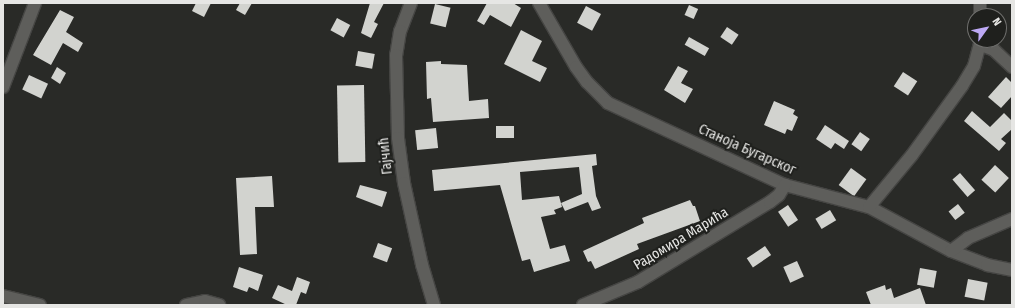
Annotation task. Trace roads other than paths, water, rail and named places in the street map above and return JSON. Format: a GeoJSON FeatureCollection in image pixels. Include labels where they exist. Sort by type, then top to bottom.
{"type":"FeatureCollection","features":[{"type":"Feature","properties":{"kind":"street"},"geometry":{"type":"LineString","coordinates":[[3,87],[35,3]]}},
{"type":"Feature","properties":{"kind":"street","name":"Гајчић"},"geometry":{"type":"LineString","coordinates":[[411,3],[400,31],[396,54],[398,138],[404,183],[422,264],[434,305]]}},
{"type":"Feature","properties":{"kind":"street","name":"Станоја Бугарског"},"geometry":{"type":"LineString","coordinates":[[539,3],[576,67],[587,82],[608,103],[784,185],[869,207],[951,251],[987,265],[1012,270]]}},
{"type":"Feature","properties":{"kind":"street"},"geometry":{"type":"LineString","coordinates":[[869,207],[912,155],[962,86],[974,66],[979,48]]}},
{"type":"Feature","properties":{"kind":"street"},"geometry":{"type":"LineString","coordinates":[[991,48],[1012,67]]}},
{"type":"Feature","properties":{"kind":"street","name":"Радомира Марића"},"geometry":{"type":"LineString","coordinates":[[583,305],[638,282],[766,205],[779,195],[784,185]]}},
{"type":"Feature","properties":{"kind":"street"},"geometry":{"type":"LineString","coordinates":[[951,251],[968,238],[1012,219]]}},
{"type":"Feature","properties":{"kind":"street"},"geometry":{"type":"LineString","coordinates":[[3,296],[40,305]]}},
{"type":"Feature","properties":{"kind":"street"},"geometry":{"type":"LineString","coordinates":[[186,305],[205,301],[219,305]]}}]}
